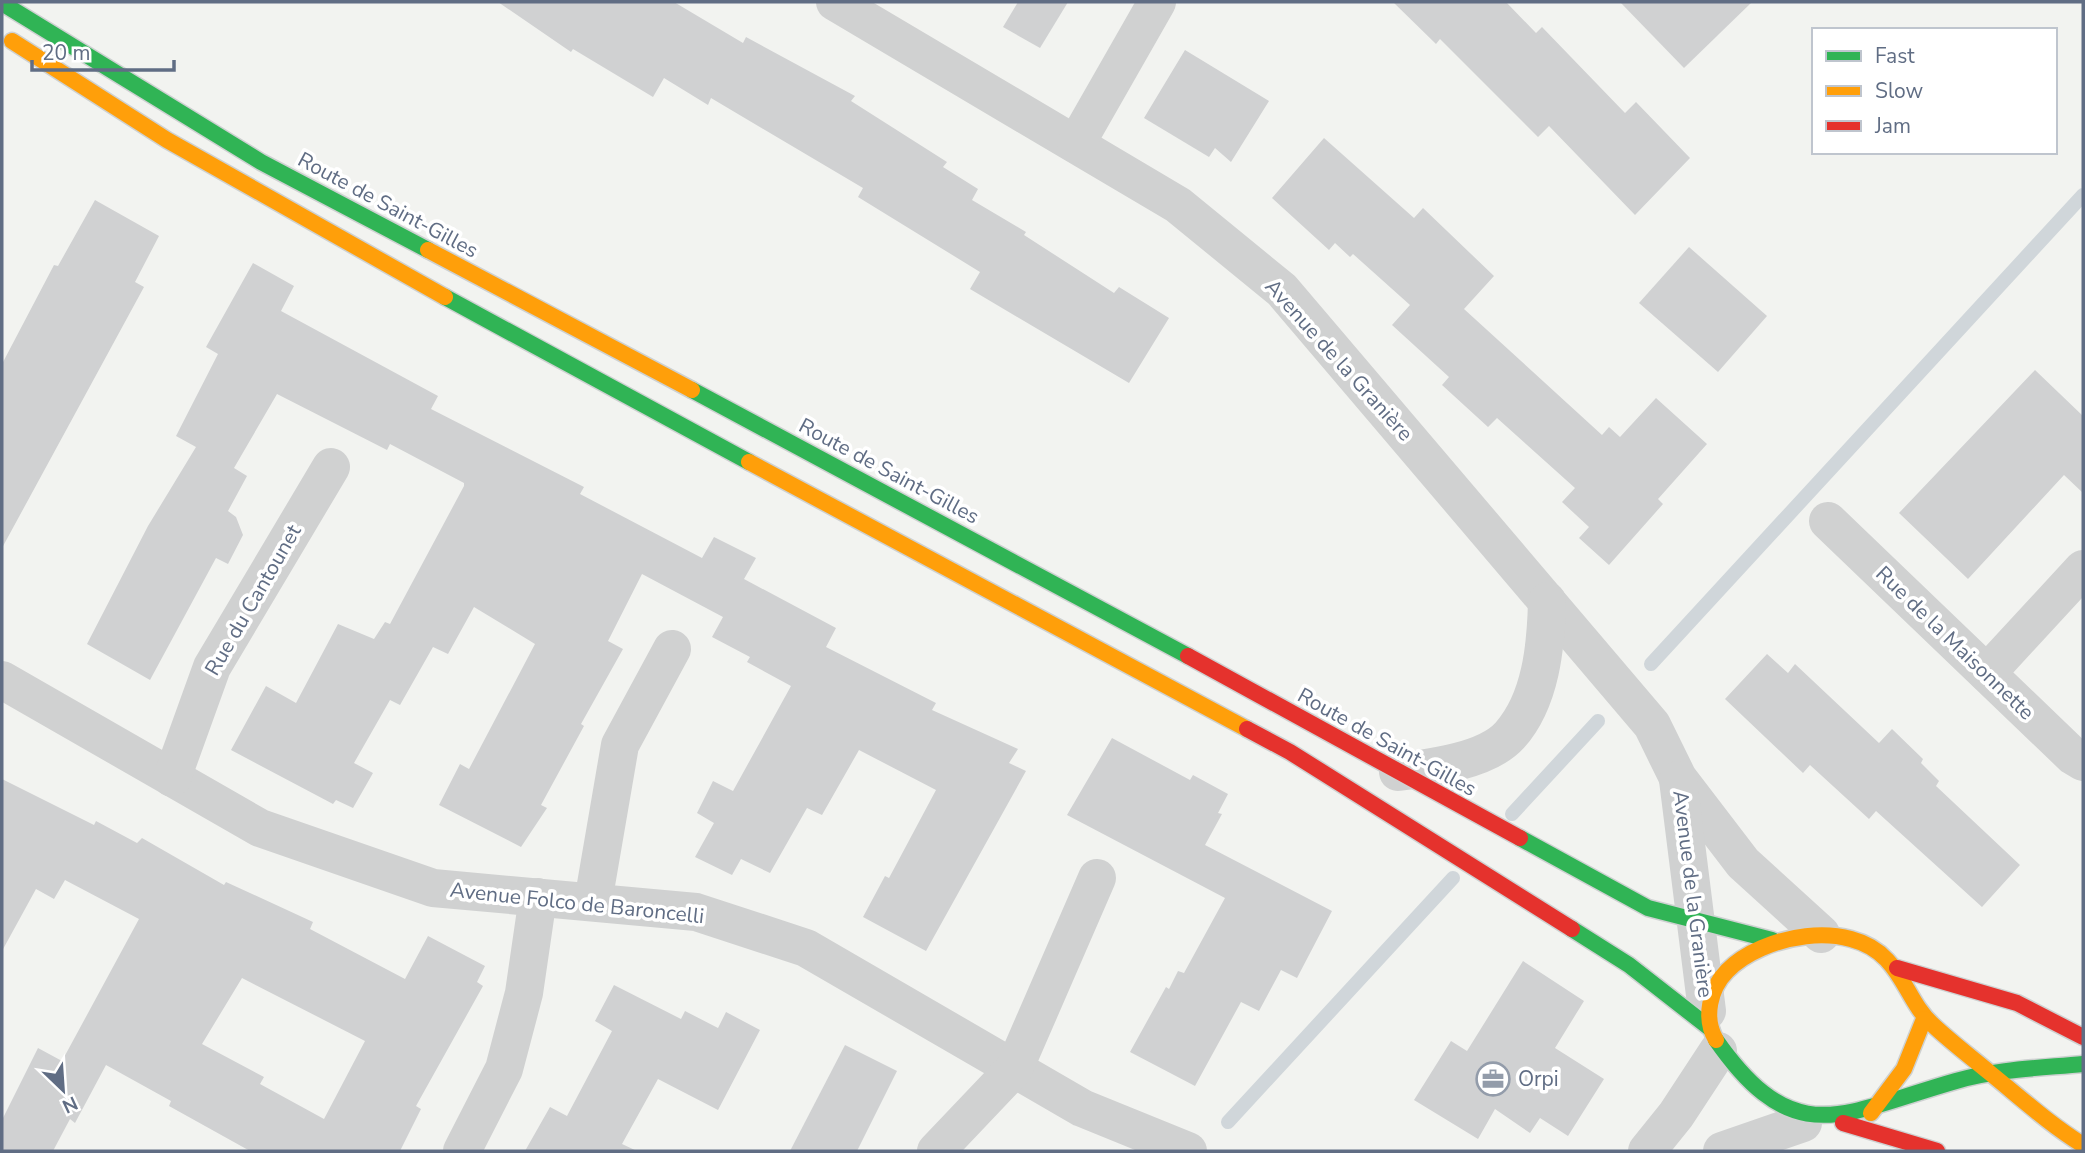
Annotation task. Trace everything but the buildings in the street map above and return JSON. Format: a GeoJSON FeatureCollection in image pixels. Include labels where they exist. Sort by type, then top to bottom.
{"type":"FeatureCollection","features":[{"type":"Feature","properties":{"kind":"main road","name":"Route de Saint-Gilles"},"geometry":{"type":"LineString","coordinates":[[2,3],[261,162],[1032,571],[1647,908],[1772,940]]}},
{"type":"Feature","properties":{"kind":"main road"},"geometry":{"type":"LineString","coordinates":[[2,34],[167,140],[503,330],[1290,752],[1629,965],[1712,1030],[1757,1096],[1802,1123],[1843,1123],[1937,1151]]}},
{"type":"Feature","properties":{"kind":"main road"},"geometry":{"type":"LineString","coordinates":[[1712,1030],[1716,984],[1735,959],[1772,940],[1821,934],[1867,944],[1897,968],[1924,1019],[1993,1074],[2047,1124],[2083,1146]]}},
{"type":"Feature","properties":{"kind":"main road"},"geometry":{"type":"LineString","coordinates":[[1897,968],[1988,991],[2053,1017],[2083,1037]]}},
{"type":"Feature","properties":{"kind":"main road"},"geometry":{"type":"LineString","coordinates":[[1869,1114],[1897,1084],[1914,1053],[1924,1019]]}},
{"type":"Feature","properties":{"kind":"main road"},"geometry":{"type":"LineString","coordinates":[[1843,1123],[1944,1084],[1993,1074],[2083,1064]]}},
{"type":"Feature","properties":{"kind":"street","name":"Avenue de la Granière"},"geometry":{"type":"LineString","coordinates":[[835,2],[1178,205],[1282,290],[1652,725],[1678,778],[1743,863],[1821,934]]}},
{"type":"Feature","properties":{"kind":"street"},"geometry":{"type":"LineString","coordinates":[[1076,144],[1157,2]]}},
{"type":"Feature","properties":{"kind":"street","name":"Rue du Cantounet"},"geometry":{"type":"LineString","coordinates":[[172,778],[212,667],[331,467]]}},
{"type":"Feature","properties":{"kind":"street","name":"Rue de la Maisonnette"},"geometry":{"type":"LineString","coordinates":[[1828,521],[2073,756],[2083,762]]}},
{"type":"Feature","properties":{"kind":"street"},"geometry":{"type":"LineString","coordinates":[[1987,673],[2083,569]]}},
{"type":"Feature","properties":{"kind":"street"},"geometry":{"type":"LineString","coordinates":[[1398,772],[1444,767],[1479,754],[1509,737],[1530,702],[1546,647],[1547,601]]}},
{"type":"Feature","properties":{"kind":"street"},"geometry":{"type":"LineString","coordinates":[[593,902],[620,745],[673,649]]}},
{"type":"Feature","properties":{"kind":"street","name":"Avenue Folco de Baroncelli"},"geometry":{"type":"LineString","coordinates":[[2,680],[260,828],[433,888],[696,912],[806,948],[1082,1108],[1188,1151]]}},
{"type":"Feature","properties":{"kind":"street","name":"Avenue de la Granière"},"geometry":{"type":"LineString","coordinates":[[1678,778],[1712,1030]]}},
{"type":"Feature","properties":{"kind":"street"},"geometry":{"type":"LineString","coordinates":[[936,1151],[1014,1069],[1097,877]]}},
{"type":"Feature","properties":{"kind":"street"},"geometry":{"type":"LineString","coordinates":[[462,1151],[504,1069],[524,993],[538,898]]}},
{"type":"Feature","properties":{"kind":"street"},"geometry":{"type":"LineString","coordinates":[[1647,1151],[1676,1115],[1712,1030]]}},
{"type":"Feature","properties":{"kind":"street"},"geometry":{"type":"LineString","coordinates":[[1722,1151],[1802,1123]]}},
{"type":"Feature","properties":{"kind":"waterway"},"geometry":{"type":"LineString","coordinates":[[1651,664],[2083,195]]}},
{"type":"Feature","properties":{"kind":"waterway"},"geometry":{"type":"LineString","coordinates":[[1512,814],[1598,721]]}},
{"type":"Feature","properties":{"kind":"waterway"},"geometry":{"type":"LineString","coordinates":[[1228,1122],[1453,878]]}},
{"type":"Feature","properties":{"kind":"traffic: fast"},"geometry":{"type":"LineString","coordinates":[[2,3],[261,162],[428,250]]}},
{"type":"Feature","properties":{"kind":"traffic: fast"},"geometry":{"type":"LineString","coordinates":[[445,297],[749,462]]}},
{"type":"Feature","properties":{"kind":"traffic: fast"},"geometry":{"type":"LineString","coordinates":[[692,390],[1188,656]]}},
{"type":"Feature","properties":{"kind":"traffic: fast"},"geometry":{"type":"LineString","coordinates":[[1520,838],[1648,908],[1772,940]]}},
{"type":"Feature","properties":{"kind":"traffic: fast"},"geometry":{"type":"LineString","coordinates":[[1572,929],[1629,965],[1711,1029]]}},
{"type":"Feature","properties":{"kind":"traffic: fast"},"geometry":{"type":"LineString","coordinates":[[1716,1040],[1744,1076],[1771,1099],[1797,1111],[1823,1115],[1851,1112],[1987,1074],[2083,1064]]}},
{"type":"Feature","properties":{"kind":"traffic: slow"},"geometry":{"type":"LineString","coordinates":[[12,41],[167,140],[445,297]]}},
{"type":"Feature","properties":{"kind":"traffic: slow"},"geometry":{"type":"LineString","coordinates":[[428,250],[692,390]]}},
{"type":"Feature","properties":{"kind":"traffic: slow"},"geometry":{"type":"LineString","coordinates":[[749,462],[1247,729]]}},
{"type":"Feature","properties":{"kind":"traffic: slow"},"geometry":{"type":"LineString","coordinates":[[1716,1040],[1710,1022],[1710,1004],[1721,978],[1742,958],[1761,948],[1806,936],[1851,939],[1871,947],[1887,960],[1920,1010],[1940,1031],[2047,1120],[2083,1145]]}},
{"type":"Feature","properties":{"kind":"traffic: slow"},"geometry":{"type":"LineString","coordinates":[[1871,1113],[1904,1069],[1924,1019]]}},
{"type":"Feature","properties":{"kind":"traffic: jam"},"geometry":{"type":"LineString","coordinates":[[1188,656],[1520,838]]}},
{"type":"Feature","properties":{"kind":"traffic: jam"},"geometry":{"type":"LineString","coordinates":[[1247,729],[1290,752],[1572,929]]}},
{"type":"Feature","properties":{"kind":"traffic: jam"},"geometry":{"type":"LineString","coordinates":[[1897,968],[2017,1003],[2083,1037]]}},
{"type":"Feature","properties":{"kind":"traffic: jam"},"geometry":{"type":"LineString","coordinates":[[1843,1123],[1937,1151]]}},
{"type":"Feature","properties":{"kind":"place","name":"Orpi"},"geometry":{"type":"Point","coordinates":[1493,1079]}}]}
